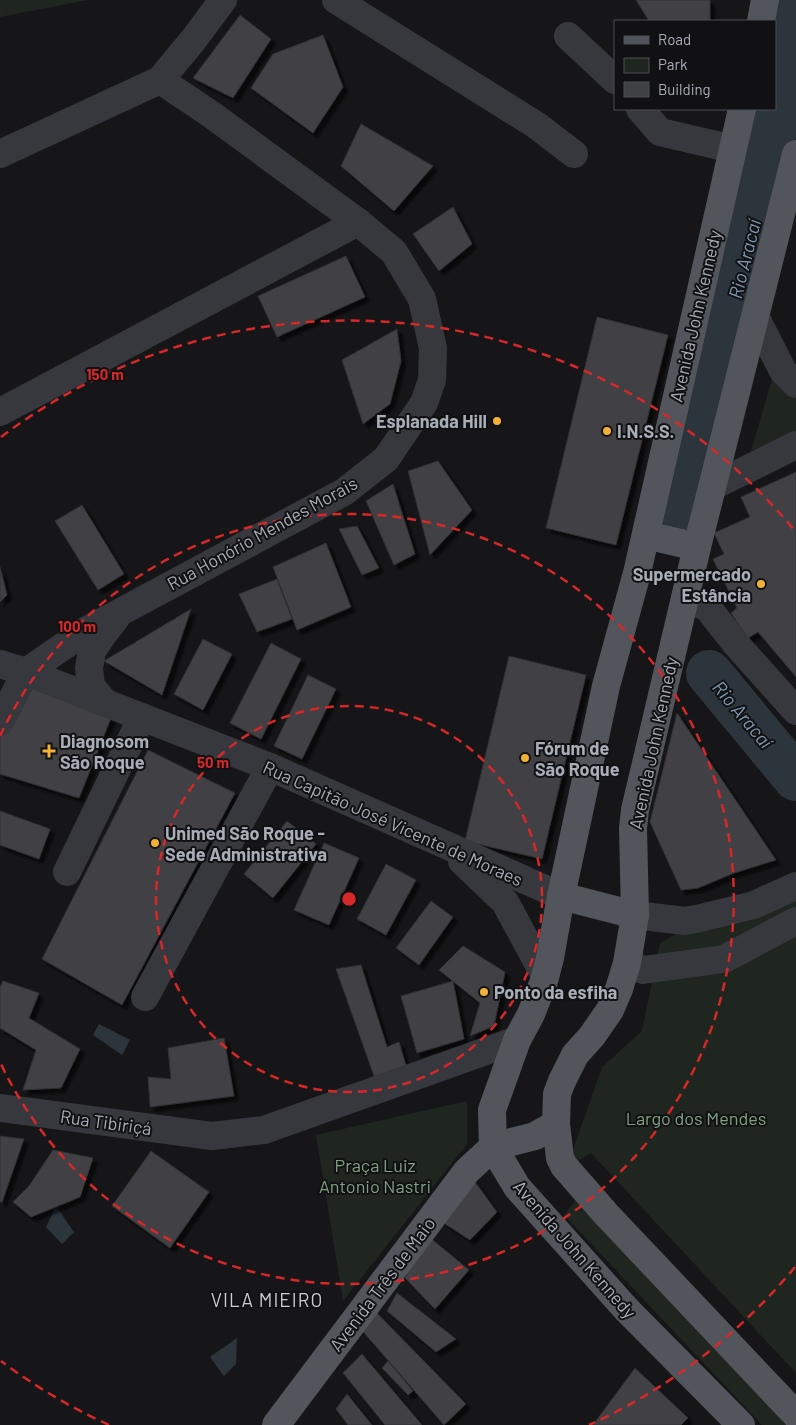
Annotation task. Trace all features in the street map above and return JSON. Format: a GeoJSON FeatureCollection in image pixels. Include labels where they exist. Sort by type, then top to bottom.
{"type":"FeatureCollection","features":[{"type":"Feature","properties":{"kind":"main road"},"geometry":{"type":"LineString","coordinates":[[761,20],[765,0]]}},
{"type":"Feature","properties":{"kind":"main road","name":"Avenida John Kennedy"},"geometry":{"type":"LineString","coordinates":[[741,1425],[627,1310],[517,1187],[494,1147],[492,1110],[517,1040],[531,1014],[545,976],[606,686],[646,535],[742,110]]}},
{"type":"Feature","properties":{"kind":"main road","name":"Avenida John Kennedy"},"geometry":{"type":"LineString","coordinates":[[796,154],[697,548],[635,810],[633,828],[635,915],[626,963],[619,990],[610,1010],[592,1036],[575,1055],[562,1081],[557,1094],[556,1124],[560,1158],[564,1166],[606,1214],[796,1415]]}},
{"type":"Feature","properties":{"kind":"main road"},"geometry":{"type":"LineString","coordinates":[[646,535],[697,548]]}},
{"type":"Feature","properties":{"kind":"main road"},"geometry":{"type":"LineString","coordinates":[[561,896],[635,915]]}},
{"type":"Feature","properties":{"kind":"main road"},"geometry":{"type":"LineString","coordinates":[[494,1147],[535,1136],[556,1124]]}},
{"type":"Feature","properties":{"kind":"main road","name":"Avenida Três de Maio"},"geometry":{"type":"LineString","coordinates":[[276,1425],[467,1171],[494,1147]]}},
{"type":"Feature","properties":{"kind":"street"},"geometry":{"type":"LineString","coordinates":[[0,154],[160,80],[223,0]]}},
{"type":"Feature","properties":{"kind":"street"},"geometry":{"type":"LineString","coordinates":[[336,0],[536,125],[574,154]]}},
{"type":"Feature","properties":{"kind":"street"},"geometry":{"type":"LineString","coordinates":[[568,36],[614,79]]}},
{"type":"Feature","properties":{"kind":"street","name":"Rua Honório Mendes Morais"},"geometry":{"type":"LineString","coordinates":[[26,672],[87,630],[344,492],[386,459],[424,403],[432,380],[433,348],[422,299],[394,252],[358,222],[212,115],[160,80]]}},
{"type":"Feature","properties":{"kind":"street"},"geometry":{"type":"LineString","coordinates":[[641,110],[660,132],[733,149]]}},
{"type":"Feature","properties":{"kind":"street"},"geometry":{"type":"LineString","coordinates":[[0,412],[358,222]]}},
{"type":"Feature","properties":{"kind":"street"},"geometry":{"type":"LineString","coordinates":[[755,316],[783,371],[796,384]]}},
{"type":"Feature","properties":{"kind":"street"},"geometry":{"type":"LineString","coordinates":[[713,486],[796,446]]}},
{"type":"Feature","properties":{"kind":"street"},"geometry":{"type":"LineString","coordinates":[[685,599],[707,606],[736,644],[796,711]]}},
{"type":"Feature","properties":{"kind":"street"},"geometry":{"type":"LineString","coordinates":[[105,703],[91,686],[88,668],[92,651],[122,611]]}},
{"type":"Feature","properties":{"kind":"street","name":"Rua Capitão José Vicente de Moraes"},"geometry":{"type":"LineString","coordinates":[[0,664],[26,672],[270,767],[561,896]]}},
{"type":"Feature","properties":{"kind":"street"},"geometry":{"type":"LineString","coordinates":[[0,722],[26,672]]}},
{"type":"Feature","properties":{"kind":"street"},"geometry":{"type":"LineString","coordinates":[[67,872],[142,717]]}},
{"type":"Feature","properties":{"kind":"street"},"geometry":{"type":"LineString","coordinates":[[145,996],[270,767]]}},
{"type":"Feature","properties":{"kind":"street"},"geometry":{"type":"LineString","coordinates":[[447,846],[505,902],[545,976]]}},
{"type":"Feature","properties":{"kind":"street"},"geometry":{"type":"LineString","coordinates":[[635,915],[685,920],[696,919],[754,905],[796,886]]}},
{"type":"Feature","properties":{"kind":"street"},"geometry":{"type":"LineString","coordinates":[[626,963],[643,970],[724,959],[796,921]]}},
{"type":"Feature","properties":{"kind":"street","name":"Rua Tibiriçá"},"geometry":{"type":"LineString","coordinates":[[0,1108],[212,1136],[264,1130],[517,1040]]}},
{"type":"Feature","properties":{"kind":"green space"},"geometry":{"type":"Polygon","coordinates":[[[0,0],[88,0],[0,17],[0,0]]]}},
{"type":"Feature","properties":{"kind":"green space"},"geometry":{"type":"Polygon","coordinates":[[[773,376],[796,396],[796,431],[751,451],[773,376]]]}},
{"type":"Feature","properties":{"kind":"green space","name":"Largo dos Mendes"},"geometry":{"type":"Polygon","coordinates":[[[796,890],[796,1373],[591,1153],[567,1167],[602,1067],[642,1031],[660,943],[692,926],[796,890]]]}},
{"type":"Feature","properties":{"kind":"green space","name":"Praça Luiz Antonio Nastri"},"geometry":{"type":"Polygon","coordinates":[[[467,1101],[467,1144],[343,1301],[316,1135],[467,1101]]]}},
{"type":"Feature","properties":{"kind":"green space"},"geometry":{"type":"Polygon","coordinates":[[[576,1199],[791,1425],[762,1425],[564,1215],[576,1199]]]}},
{"type":"Feature","properties":{"kind":"shaded area"},"geometry":{"type":"Polygon","coordinates":[[[99,1024],[130,1040],[122,1055],[93,1035],[99,1024]]]}},
{"type":"Feature","properties":{"kind":"shaded area"},"geometry":{"type":"Polygon","coordinates":[[[56,1206],[74,1232],[62,1244],[46,1227],[56,1206]]]}},
{"type":"Feature","properties":{"kind":"shaded area"},"geometry":{"type":"Polygon","coordinates":[[[237,1338],[236,1364],[224,1376],[210,1357],[237,1338]]]}},
{"type":"Feature","properties":{"kind":"building"},"geometry":{"type":"Polygon","coordinates":[[[636,0],[710,0],[710,20],[648,20],[636,0]]]}},
{"type":"Feature","properties":{"kind":"building"},"geometry":{"type":"Polygon","coordinates":[[[240,15],[271,39],[233,98],[193,78],[240,15]]]}},
{"type":"Feature","properties":{"kind":"building"},"geometry":{"type":"Polygon","coordinates":[[[323,35],[343,87],[313,133],[251,88],[273,54],[323,35]]]}},
{"type":"Feature","properties":{"kind":"building"},"geometry":{"type":"Polygon","coordinates":[[[361,124],[433,166],[394,211],[341,166],[361,124]]]}},
{"type":"Feature","properties":{"kind":"building"},"geometry":{"type":"Polygon","coordinates":[[[453,207],[472,244],[439,271],[413,234],[453,207]]]}},
{"type":"Feature","properties":{"kind":"building"},"geometry":{"type":"Polygon","coordinates":[[[346,256],[365,297],[277,337],[258,296],[346,256]]]}},
{"type":"Feature","properties":{"kind":"building","name":"I.N.S.S."},"geometry":{"type":"Polygon","coordinates":[[[597,317],[668,335],[616,545],[546,528],[597,317]]]}},
{"type":"Feature","properties":{"kind":"building"},"geometry":{"type":"Polygon","coordinates":[[[397,329],[401,361],[390,404],[363,424],[342,360],[397,329]]]}},
{"type":"Feature","properties":{"kind":"building"},"geometry":{"type":"Polygon","coordinates":[[[438,461],[472,510],[430,555],[408,471],[438,461]]]}},
{"type":"Feature","properties":{"kind":"building","name":"Supermercado Estância"},"geometry":{"type":"Polygon","coordinates":[[[796,472],[796,677],[758,632],[748,638],[731,613],[737,608],[713,559],[724,554],[714,533],[750,517],[741,497],[796,472]]]}},
{"type":"Feature","properties":{"kind":"building"},"geometry":{"type":"Polygon","coordinates":[[[393,484],[415,554],[394,565],[366,501],[393,484]]]}},
{"type":"Feature","properties":{"kind":"building"},"geometry":{"type":"Polygon","coordinates":[[[82,505],[124,574],[98,590],[55,521],[82,505]]]}},
{"type":"Feature","properties":{"kind":"building"},"geometry":{"type":"Polygon","coordinates":[[[357,526],[379,568],[362,575],[339,529],[357,526]]]}},
{"type":"Feature","properties":{"kind":"building"},"geometry":{"type":"Polygon","coordinates":[[[326,543],[351,607],[297,630],[273,567],[326,543]]]}},
{"type":"Feature","properties":{"kind":"building"},"geometry":{"type":"Polygon","coordinates":[[[0,567],[7,595],[0,602],[0,567]]]}},
{"type":"Feature","properties":{"kind":"building"},"geometry":{"type":"Polygon","coordinates":[[[277,579],[292,619],[257,632],[239,594],[277,579]]]}},
{"type":"Feature","properties":{"kind":"building"},"geometry":{"type":"Polygon","coordinates":[[[191,609],[162,695],[104,661],[191,609]]]}},
{"type":"Feature","properties":{"kind":"building"},"geometry":{"type":"Polygon","coordinates":[[[203,639],[232,654],[203,710],[174,694],[203,639]]]}},
{"type":"Feature","properties":{"kind":"building"},"geometry":{"type":"Polygon","coordinates":[[[271,643],[301,659],[261,739],[230,723],[271,643]]]}},
{"type":"Feature","properties":{"kind":"building","name":"Fórum de São Roque"},"geometry":{"type":"Polygon","coordinates":[[[509,656],[586,675],[542,859],[465,841],[509,656]]]}},
{"type":"Feature","properties":{"kind":"building","name":"Diagnosom São Roque"},"geometry":{"type":"Polygon","coordinates":[[[26,674],[115,708],[79,798],[0,774],[0,728],[26,674]]]}},
{"type":"Feature","properties":{"kind":"building"},"geometry":{"type":"Polygon","coordinates":[[[308,675],[336,689],[302,759],[274,746],[308,675]]]}},
{"type":"Feature","properties":{"kind":"building"},"geometry":{"type":"Polygon","coordinates":[[[677,713],[776,860],[734,873],[698,888],[681,890],[650,822],[677,713]]]}},
{"type":"Feature","properties":{"kind":"building","name":"Unimed São Roque - Sede Administrativa"},"geometry":{"type":"Polygon","coordinates":[[[148,750],[235,793],[122,1005],[42,959],[148,750]]]}},
{"type":"Feature","properties":{"kind":"building"},"geometry":{"type":"Polygon","coordinates":[[[0,811],[50,829],[39,859],[0,845],[0,811]]]}},
{"type":"Feature","properties":{"kind":"building"},"geometry":{"type":"Polygon","coordinates":[[[287,821],[316,844],[273,898],[244,874],[287,821]]]}},
{"type":"Feature","properties":{"kind":"building"},"geometry":{"type":"Polygon","coordinates":[[[324,843],[359,858],[329,925],[294,910],[324,843]]]}},
{"type":"Feature","properties":{"kind":"building"},"geometry":{"type":"Polygon","coordinates":[[[386,864],[416,880],[386,935],[357,919],[386,864]]]}},
{"type":"Feature","properties":{"kind":"building"},"geometry":{"type":"Polygon","coordinates":[[[431,901],[453,917],[419,965],[396,948],[431,901]]]}},
{"type":"Feature","properties":{"kind":"building","name":"Ponto da esfiha"},"geometry":{"type":"Polygon","coordinates":[[[463,946],[505,972],[494,1026],[470,1036],[480,1003],[439,970],[463,946]]]}},
{"type":"Feature","properties":{"kind":"building"},"geometry":{"type":"Polygon","coordinates":[[[361,965],[387,1047],[399,1042],[407,1069],[374,1076],[336,969],[361,965]]]}},
{"type":"Feature","properties":{"kind":"building"},"geometry":{"type":"Polygon","coordinates":[[[3,981],[39,993],[29,1018],[80,1049],[61,1088],[23,1090],[36,1050],[0,1028],[0,987],[3,981]]]}},
{"type":"Feature","properties":{"kind":"building"},"geometry":{"type":"Polygon","coordinates":[[[453,981],[464,1039],[417,1053],[401,996],[453,981]]]}},
{"type":"Feature","properties":{"kind":"building"},"geometry":{"type":"Polygon","coordinates":[[[224,1038],[234,1096],[150,1107],[148,1077],[171,1079],[168,1048],[224,1038]]]}},
{"type":"Feature","properties":{"kind":"building"},"geometry":{"type":"Polygon","coordinates":[[[0,1136],[24,1139],[2,1202],[0,1202],[0,1136]]]}},
{"type":"Feature","properties":{"kind":"building"},"geometry":{"type":"Polygon","coordinates":[[[53,1150],[93,1158],[80,1197],[31,1217],[13,1202],[29,1186],[53,1150]]]}},
{"type":"Feature","properties":{"kind":"building"},"geometry":{"type":"Polygon","coordinates":[[[151,1151],[209,1192],[170,1248],[112,1206],[151,1151]]]}},
{"type":"Feature","properties":{"kind":"building"},"geometry":{"type":"Polygon","coordinates":[[[467,1171],[497,1212],[470,1240],[433,1216],[467,1171]]]}},
{"type":"Feature","properties":{"kind":"building"},"geometry":{"type":"Polygon","coordinates":[[[428,1236],[469,1270],[435,1309],[405,1278],[428,1236]]]}},
{"type":"Feature","properties":{"kind":"building"},"geometry":{"type":"Polygon","coordinates":[[[397,1293],[456,1339],[436,1352],[387,1311],[397,1293]]]}},
{"type":"Feature","properties":{"kind":"building"},"geometry":{"type":"Polygon","coordinates":[[[373,1309],[466,1404],[444,1425],[360,1328],[373,1309]]]}},
{"type":"Feature","properties":{"kind":"building"},"geometry":{"type":"Polygon","coordinates":[[[362,1354],[422,1425],[385,1425],[343,1373],[362,1354]]]}},
{"type":"Feature","properties":{"kind":"building"},"geometry":{"type":"Polygon","coordinates":[[[388,1361],[413,1391],[408,1395],[382,1368],[388,1361]]]}},
{"type":"Feature","properties":{"kind":"building"},"geometry":{"type":"Polygon","coordinates":[[[635,1368],[688,1418],[681,1425],[593,1425],[635,1368]]]}},
{"type":"Feature","properties":{"kind":"building"},"geometry":{"type":"Polygon","coordinates":[[[347,1394],[372,1425],[348,1425],[336,1409],[347,1394]]]}},
{"type":"Feature","properties":{"kind":"waterway","name":"Rio Aracaí"},"geometry":{"type":"LineString","coordinates":[[681,509],[769,157],[796,6]]}},
{"type":"Feature","properties":{"kind":"waterway","name":"Rio Aracaí"},"geometry":{"type":"LineString","coordinates":[[709,673],[796,778]]}},
{"type":"Feature","properties":{"kind":"place","name":"Esplanada Hill"},"geometry":{"type":"Point","coordinates":[497,421]}},
{"type":"Feature","properties":{"kind":"place","name":"I.N.S.S."},"geometry":{"type":"Point","coordinates":[607,431]}},
{"type":"Feature","properties":{"kind":"place","name":"Supermercado Estância"},"geometry":{"type":"Point","coordinates":[761,584]}},
{"type":"Feature","properties":{"kind":"place","name":"Diagnosom São Roque"},"geometry":{"type":"Point","coordinates":[49,751]}},
{"type":"Feature","properties":{"kind":"place","name":"Fórum de São Roque"},"geometry":{"type":"Point","coordinates":[525,758]}},
{"type":"Feature","properties":{"kind":"place","name":"Unimed São Roque - Sede Administrativa"},"geometry":{"type":"Point","coordinates":[155,843]}},
{"type":"Feature","properties":{"kind":"place","name":"Ponto da esfiha"},"geometry":{"type":"Point","coordinates":[484,992]}},
{"type":"Feature","properties":{"kind":"district","name":"VILA MIEIRO"},"geometry":{"type":"Point","coordinates":[267,1299]}}]}
